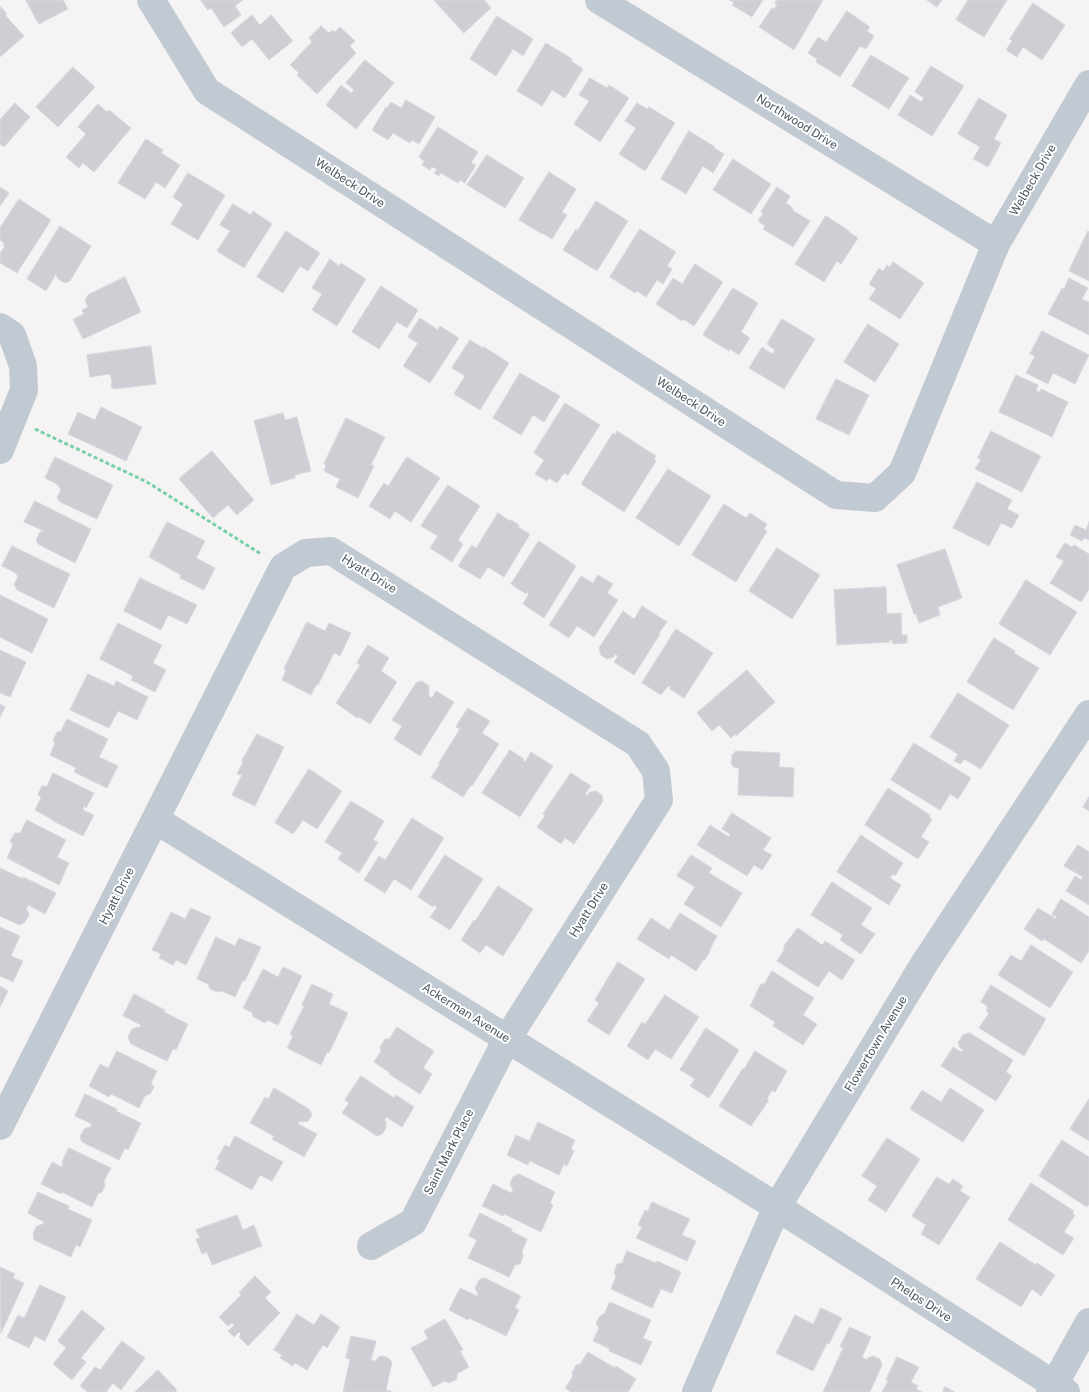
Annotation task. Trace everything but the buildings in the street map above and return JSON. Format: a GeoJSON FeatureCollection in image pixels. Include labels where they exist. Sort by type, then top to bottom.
{"type":"FeatureCollection","features":[{"type":"Feature","properties":{"kind":"street","name":"Welbeck Drive"},"geometry":{"type":"LineString","coordinates":[[152,0],[207,91],[836,495],[875,498],[902,473],[996,244],[1089,84]]}},
{"type":"Feature","properties":{"kind":"street","name":"Northwood Drive"},"geometry":{"type":"LineString","coordinates":[[599,0],[996,244]]}},
{"type":"Feature","properties":{"kind":"street"},"geometry":{"type":"LineString","coordinates":[[0,327],[12,335],[23,366],[24,390],[0,450]]}},
{"type":"Feature","properties":{"kind":"street","name":"Hyatt Drive"},"geometry":{"type":"LineString","coordinates":[[0,1126],[283,567],[306,553],[331,551],[638,744],[656,770],[659,800],[507,1039]]}},
{"type":"Feature","properties":{"kind":"street","name":"Flowertown Avenue"},"geometry":{"type":"LineString","coordinates":[[696,1392],[777,1207],[924,964],[1089,714]]}},
{"type":"Feature","properties":{"kind":"street","name":"Ackerman Avenue"},"geometry":{"type":"LineString","coordinates":[[156,820],[777,1207]]}},
{"type":"Feature","properties":{"kind":"street","name":"Saint Mark Place"},"geometry":{"type":"LineString","coordinates":[[371,1246],[413,1222],[507,1039]]}},
{"type":"Feature","properties":{"kind":"street","name":"Phelps Drive"},"geometry":{"type":"LineString","coordinates":[[777,1207],[1056,1389]]}},
{"type":"Feature","properties":{"kind":"street"},"geometry":{"type":"LineString","coordinates":[[1056,1389],[1089,1322]]}},
{"type":"Feature","properties":{"kind":"path"},"geometry":{"type":"LineString","coordinates":[[13,419],[147,482],[283,567]]}}]}
